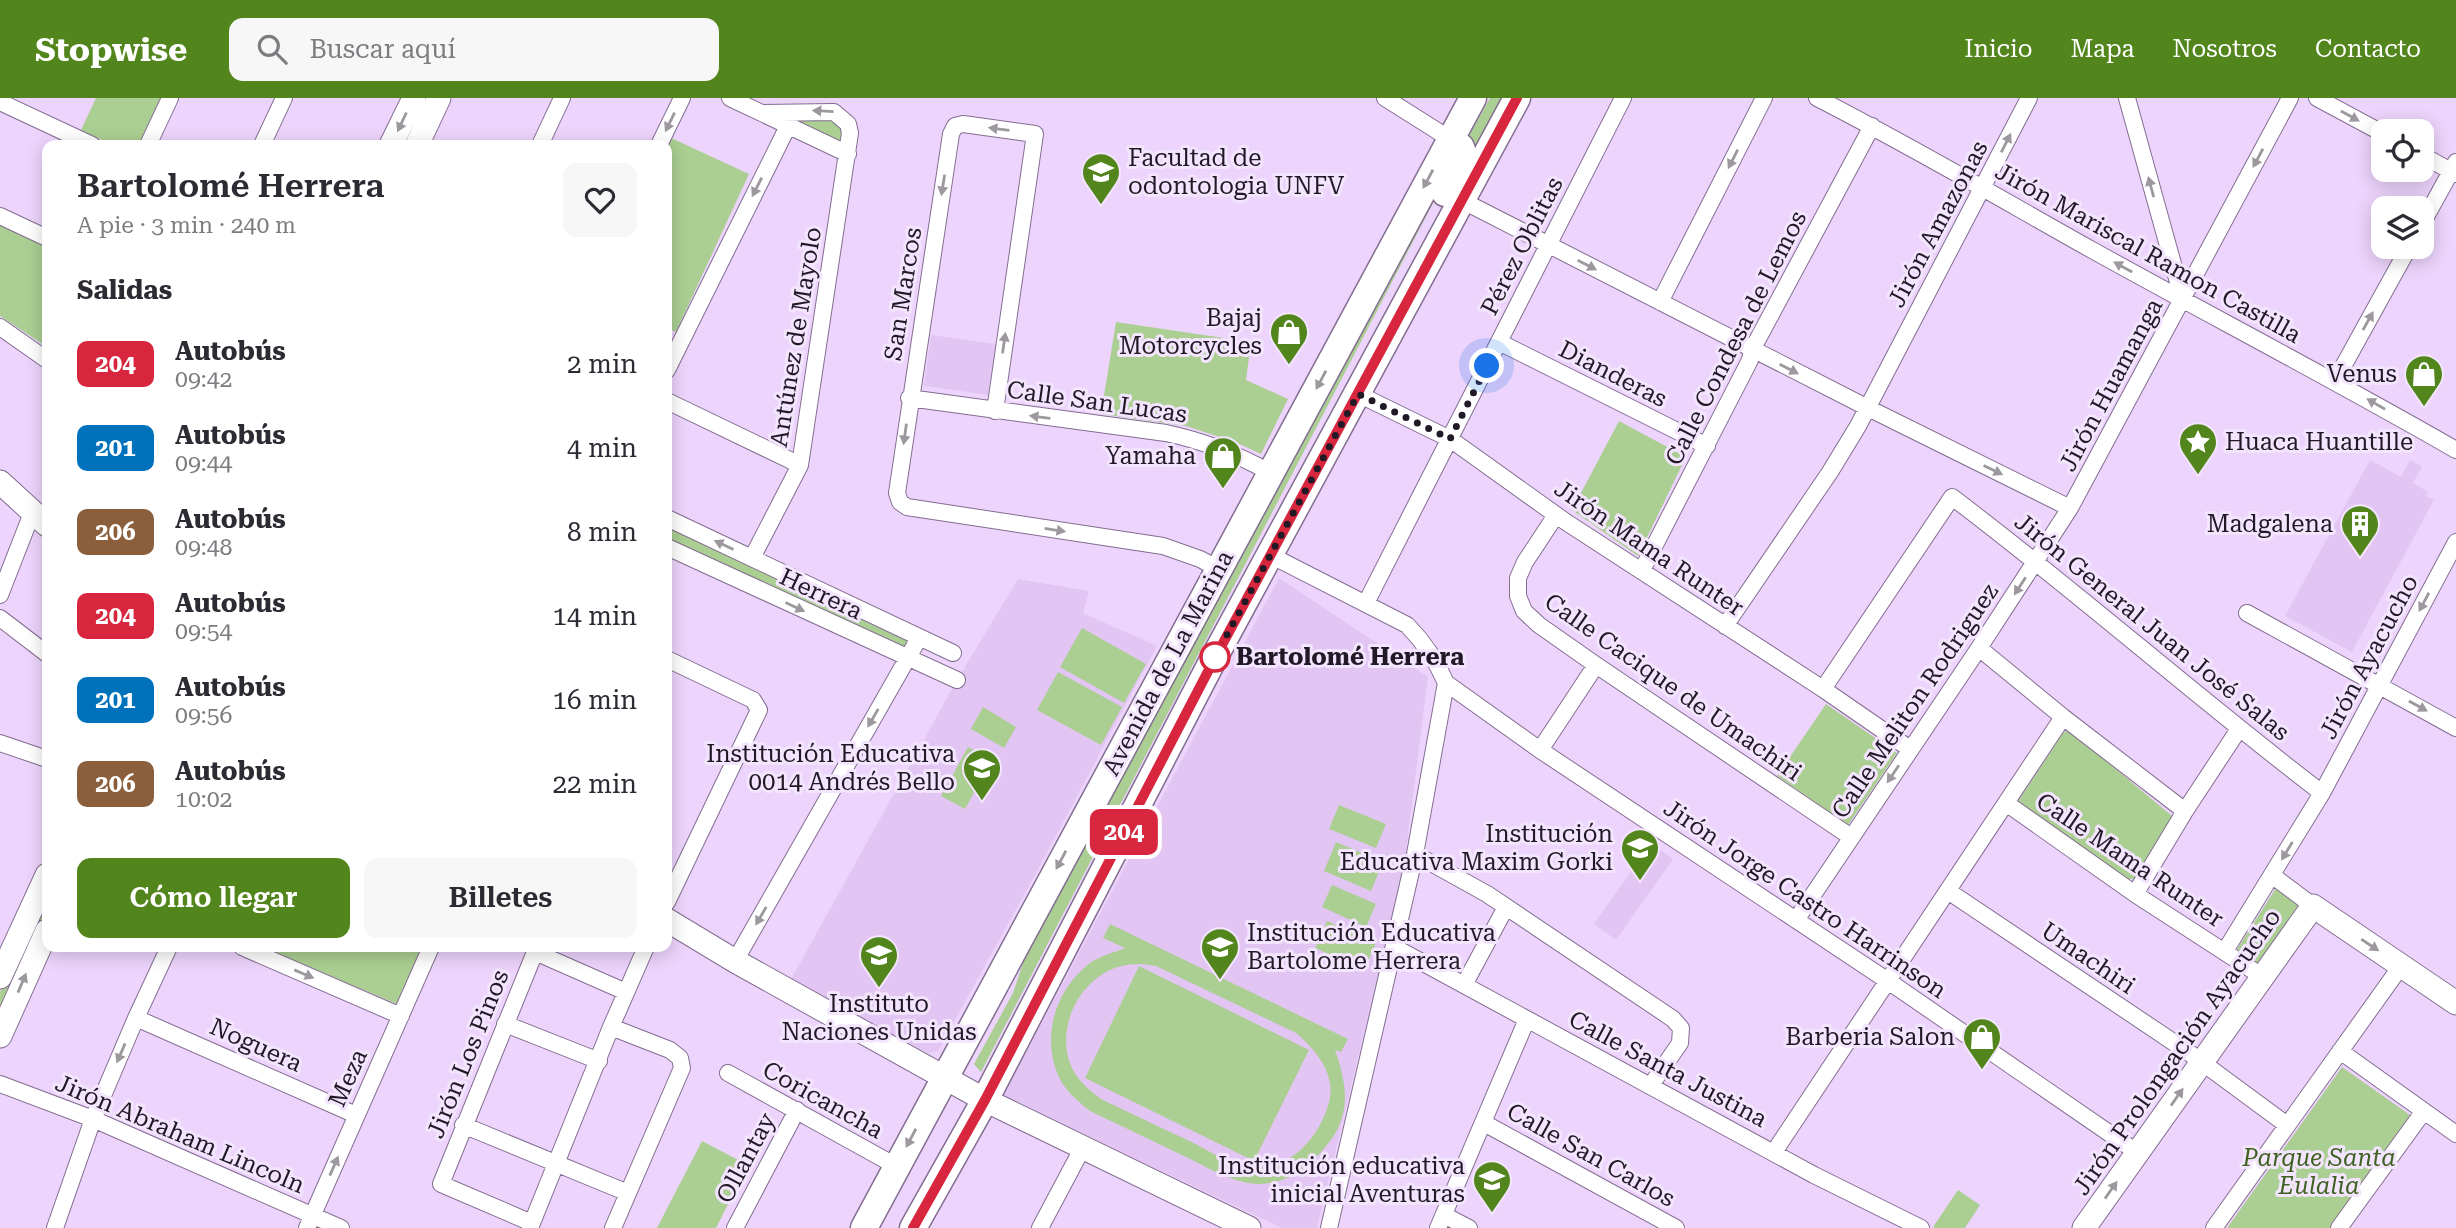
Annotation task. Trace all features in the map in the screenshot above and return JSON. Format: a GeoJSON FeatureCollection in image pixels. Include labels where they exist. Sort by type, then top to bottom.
{"type":"FeatureCollection","features":[{"type":"Feature","properties":{"kind":"main road","name":"Avenida de La Marina"},"geometry":{"type":"LineString","coordinates":[[864,1228],[1473,98]]}},
{"type":"Feature","properties":{"kind":"main road","name":"Avenida de La Marina"},"geometry":{"type":"LineString","coordinates":[[913,1228],[985,1100],[1270,555],[1517,98]]}},
{"type":"Feature","properties":{"kind":"main road"},"geometry":{"type":"LineString","coordinates":[[1395,324],[1403,271],[1462,160],[1461,147],[1450,139]]}},
{"type":"Feature","properties":{"kind":"street"},"geometry":{"type":"LineString","coordinates":[[150,140],[170,98]]}},
{"type":"Feature","properties":{"kind":"street"},"geometry":{"type":"LineString","coordinates":[[264,140],[284,98]]}},
{"type":"Feature","properties":{"kind":"street"},"geometry":{"type":"LineString","coordinates":[[393,140],[414,98]]}},
{"type":"Feature","properties":{"kind":"street"},"geometry":{"type":"LineString","coordinates":[[419,140],[439,98]]}},
{"type":"Feature","properties":{"kind":"street"},"geometry":{"type":"LineString","coordinates":[[542,140],[562,98]]}},
{"type":"Feature","properties":{"kind":"street"},"geometry":{"type":"LineString","coordinates":[[661,140],[682,98]]}},
{"type":"Feature","properties":{"kind":"street","name":"Antúnez de Mayolo"},"geometry":{"type":"LineString","coordinates":[[730,98],[848,154]]}},
{"type":"Feature","properties":{"kind":"street"},"geometry":{"type":"LineString","coordinates":[[1385,98],[1450,139]]}},
{"type":"Feature","properties":{"kind":"street","name":"Pérez Oblitas"},"geometry":{"type":"LineString","coordinates":[[1366,603],[1623,98]]}},
{"type":"Feature","properties":{"kind":"street"},"geometry":{"type":"LineString","coordinates":[[1660,302],[1764,98]]}},
{"type":"Feature","properties":{"kind":"street","name":"Jirón Mariscal Ramon Castilla"},"geometry":{"type":"LineString","coordinates":[[1818,98],[2456,450]]}},
{"type":"Feature","properties":{"kind":"street","name":"Jirón Amazonas"},"geometry":{"type":"LineString","coordinates":[[1725,626],[1830,472],[1868,408],[2029,98]]}},
{"type":"Feature","properties":{"kind":"street"},"geometry":{"type":"LineString","coordinates":[[2127,98],[2183,300]]}},
{"type":"Feature","properties":{"kind":"street","name":"Jirón Huamanga"},"geometry":{"type":"LineString","coordinates":[[2070,508],[2290,98]]}},
{"type":"Feature","properties":{"kind":"street"},"geometry":{"type":"LineString","coordinates":[[2317,98],[2371,127]]}},
{"type":"Feature","properties":{"kind":"street"},"geometry":{"type":"LineString","coordinates":[[0,102],[81,140]]}},
{"type":"Feature","properties":{"kind":"street","name":"Antúnez de Mayolo"},"geometry":{"type":"LineString","coordinates":[[752,558],[800,465],[850,133],[848,124],[834,111],[762,113]]}},
{"type":"Feature","properties":{"kind":"street","name":"San Marcos"},"geometry":{"type":"LineString","coordinates":[[995,411],[1035,134],[963,124],[955,126],[951,134],[909,398],[897,493],[900,502],[907,507],[1163,546],[1219,569]]}},
{"type":"Feature","properties":{"kind":"street"},"geometry":{"type":"LineString","coordinates":[[672,360],[788,126]]}},
{"type":"Feature","properties":{"kind":"street","name":"Calle Condesa de Lemos"},"geometry":{"type":"LineString","coordinates":[[1642,570],[1750,360],[1752,350],[1872,126]]}},
{"type":"Feature","properties":{"kind":"street"},"geometry":{"type":"LineString","coordinates":[[2434,160],[2454,169],[2434,203]]}},
{"type":"Feature","properties":{"kind":"street"},"geometry":{"type":"LineString","coordinates":[[1461,200],[1752,350],[2070,508]]}},
{"type":"Feature","properties":{"kind":"street"},"geometry":{"type":"LineString","coordinates":[[0,216],[42,236]]}},
{"type":"Feature","properties":{"kind":"street"},"geometry":{"type":"LineString","coordinates":[[2335,381],[2402,259]]}},
{"type":"Feature","properties":{"kind":"street"},"geometry":{"type":"LineString","coordinates":[[0,327],[42,356]]}},
{"type":"Feature","properties":{"kind":"street","name":"Dianderas"},"geometry":{"type":"LineString","coordinates":[[1499,342],[1707,446]]}},
{"type":"Feature","properties":{"kind":"street","name":"Jirón Mama Runter"},"geometry":{"type":"LineString","coordinates":[[1358,394],[1450,439],[1556,514],[1910,749]]}},
{"type":"Feature","properties":{"kind":"street","name":"Calle San Lucas"},"geometry":{"type":"LineString","coordinates":[[909,398],[1166,433],[1200,440],[1271,472]]}},
{"type":"Feature","properties":{"kind":"street"},"geometry":{"type":"LineString","coordinates":[[672,403],[800,465]]}},
{"type":"Feature","properties":{"kind":"street"},"geometry":{"type":"LineString","coordinates":[[0,482],[40,519],[0,595]]}},
{"type":"Feature","properties":{"kind":"street","name":"Jirón General Juan José Salas"},"geometry":{"type":"LineString","coordinates":[[1823,689],[1952,497],[2037,561],[2239,729],[2322,793]]}},
{"type":"Feature","properties":{"kind":"street","name":"Calle Meliton Rodriguez"},"geometry":{"type":"LineString","coordinates":[[1796,919],[2070,508]]}},
{"type":"Feature","properties":{"kind":"street","name":"Calle Cacique de Umachiri"},"geometry":{"type":"LineString","coordinates":[[1556,514],[1525,562],[1518,578],[1517,596],[1524,611],[1539,625],[1596,665],[1851,836]]}},
{"type":"Feature","properties":{"kind":"street","name":"Herrera"},"geometry":{"type":"LineString","coordinates":[[672,520],[953,653]]}},
{"type":"Feature","properties":{"kind":"street","name":"Jirón Ayacucho"},"geometry":{"type":"LineString","coordinates":[[2225,951],[2322,793],[2456,542]]}},
{"type":"Feature","properties":{"kind":"street","name":"Herrera"},"geometry":{"type":"LineString","coordinates":[[672,549],[957,680]]}},
{"type":"Feature","properties":{"kind":"street"},"geometry":{"type":"LineString","coordinates":[[1270,555],[1407,625],[1424,641],[1446,683],[1415,854],[1329,1228]]}},
{"type":"Feature","properties":{"kind":"street"},"geometry":{"type":"LineString","coordinates":[[2247,613],[2456,728]]}},
{"type":"Feature","properties":{"kind":"street"},"geometry":{"type":"LineString","coordinates":[[0,618],[42,650]]}},
{"type":"Feature","properties":{"kind":"street"},"geometry":{"type":"LineString","coordinates":[[735,961],[919,638]]}},
{"type":"Feature","properties":{"kind":"street"},"geometry":{"type":"LineString","coordinates":[[1979,648],[2185,811]]}},
{"type":"Feature","properties":{"kind":"street"},"geometry":{"type":"LineString","coordinates":[[672,662],[753,700],[759,710],[672,892]]}},
{"type":"Feature","properties":{"kind":"street"},"geometry":{"type":"LineString","coordinates":[[1540,750],[1596,665]]}},
{"type":"Feature","properties":{"kind":"street","name":"Jirón Jorge Castro Harrinson"},"geometry":{"type":"LineString","coordinates":[[1446,683],[1540,750],[1796,919],[2138,1153]]}},
{"type":"Feature","properties":{"kind":"street"},"geometry":{"type":"LineString","coordinates":[[1774,1152],[2063,717]]}},
{"type":"Feature","properties":{"kind":"street"},"geometry":{"type":"LineString","coordinates":[[2135,894],[2239,729]]}},
{"type":"Feature","properties":{"kind":"street"},"geometry":{"type":"LineString","coordinates":[[0,743],[42,757]]}},
{"type":"Feature","properties":{"kind":"street","name":"Calle Mama Runter"},"geometry":{"type":"LineString","coordinates":[[2006,803],[2135,894],[2263,977]]}},
{"type":"Feature","properties":{"kind":"street"},"geometry":{"type":"LineString","coordinates":[[1415,854],[1487,894],[1673,1019],[1681,1027],[1680,1043],[1651,1085]]}},
{"type":"Feature","properties":{"kind":"street"},"geometry":{"type":"LineString","coordinates":[[2273,876],[2456,1003]]}},
{"type":"Feature","properties":{"kind":"street"},"geometry":{"type":"LineString","coordinates":[[0,977],[42,887]]}},
{"type":"Feature","properties":{"kind":"street","name":"Umachiri"},"geometry":{"type":"LineString","coordinates":[[1948,891],[2202,1062],[2287,1125]]}},
{"type":"Feature","properties":{"kind":"street","name":"Jirón Prolongación Ayacucho"},"geometry":{"type":"LineString","coordinates":[[2084,1228],[2313,906]]}},
{"type":"Feature","properties":{"kind":"street"},"geometry":{"type":"LineString","coordinates":[[1464,985],[1506,907]]}},
{"type":"Feature","properties":{"kind":"street"},"geometry":{"type":"LineString","coordinates":[[672,923],[943,1078],[1236,1225]]}},
{"type":"Feature","properties":{"kind":"street"},"geometry":{"type":"LineString","coordinates":[[0,1036],[42,942]]}},
{"type":"Feature","properties":{"kind":"street","name":"Calle Santa Justina"},"geometry":{"type":"LineString","coordinates":[[1394,947],[1814,1175],[1921,1228]]}},
{"type":"Feature","properties":{"kind":"street"},"geometry":{"type":"LineString","coordinates":[[62,1226],[93,1119],[167,952]]}},
{"type":"Feature","properties":{"kind":"street"},"geometry":{"type":"LineString","coordinates":[[254,952],[401,1016]]}},
{"type":"Feature","properties":{"kind":"street","name":"Meza"},"geometry":{"type":"LineString","coordinates":[[310,1222],[429,952]]}},
{"type":"Feature","properties":{"kind":"street","name":"Jirón Los Pinos"},"geometry":{"type":"LineString","coordinates":[[531,1226],[444,1187],[441,1179],[535,952]]}},
{"type":"Feature","properties":{"kind":"street"},"geometry":{"type":"LineString","coordinates":[[542,952],[626,992]]}},
{"type":"Feature","properties":{"kind":"street"},"geometry":{"type":"LineString","coordinates":[[531,1226],[644,952]]}},
{"type":"Feature","properties":{"kind":"street"},"geometry":{"type":"LineString","coordinates":[[2214,1228],[2400,966]]}},
{"type":"Feature","properties":{"kind":"street","name":"Noguera"},"geometry":{"type":"LineString","coordinates":[[136,1018],[356,1115]]}},
{"type":"Feature","properties":{"kind":"street"},"geometry":{"type":"LineString","coordinates":[[1469,1228],[1441,1221],[1527,1019]]}},
{"type":"Feature","properties":{"kind":"street"},"geometry":{"type":"LineString","coordinates":[[505,1024],[599,1061]]}},
{"type":"Feature","properties":{"kind":"street"},"geometry":{"type":"LineString","coordinates":[[611,1027],[670,1050],[680,1058],[682,1068],[613,1228]]}},
{"type":"Feature","properties":{"kind":"street"},"geometry":{"type":"LineString","coordinates":[[2340,1051],[2456,1134]]}},
{"type":"Feature","properties":{"kind":"street","name":"Coricancha"},"geometry":{"type":"LineString","coordinates":[[728,1073],[896,1166]]}},
{"type":"Feature","properties":{"kind":"street","name":"Jirón Abraham Lincoln"},"geometry":{"type":"LineString","coordinates":[[0,1084],[93,1119],[310,1222],[341,1228]]}},
{"type":"Feature","properties":{"kind":"street","name":"Ollantay"},"geometry":{"type":"LineString","coordinates":[[736,1228],[797,1110]]}},
{"type":"Feature","properties":{"kind":"street"},"geometry":{"type":"LineString","coordinates":[[2339,1228],[2424,1111]]}},
{"type":"Feature","properties":{"kind":"street","name":"Calle San Carlos"},"geometry":{"type":"LineString","coordinates":[[1484,1122],[1676,1228]]}},
{"type":"Feature","properties":{"kind":"street"},"geometry":{"type":"LineString","coordinates":[[463,1125],[628,1193]]}},
{"type":"Feature","properties":{"kind":"street"},"geometry":{"type":"LineString","coordinates":[[1040,1228],[1083,1147]]}},
{"type":"Feature","properties":{"kind":"shaded area"},"geometry":{"type":"Polygon","coordinates":[[[931,335],[996,344],[988,395],[924,386],[931,335]]]}},
{"type":"Feature","properties":{"kind":"shaded area","name":"Madgalena"},"geometry":{"type":"Polygon","coordinates":[[[2370,460],[2401,477],[2410,460],[2422,466],[2413,483],[2428,492],[2426,496],[2434,500],[2352,652],[2285,616],[2370,460]]]}},
{"type":"Feature","properties":{"kind":"shaded area","name":"Institución Educativa Bartolome Herrera"},"geometry":{"type":"Polygon","coordinates":[[[1279,578],[1428,677],[1404,866],[1317,1228],[1282,1228],[1003,1096],[1279,578]]]}},
{"type":"Feature","properties":{"kind":"shaded area","name":"Institución Educativa 0014 Andrés Bello"},"geometry":{"type":"Polygon","coordinates":[[[1018,579],[1089,591],[1083,613],[1157,646],[938,1051],[929,1053],[789,983],[957,680],[1018,579]]]}},
{"type":"Feature","properties":{"kind":"shaded area","name":"Institución Educativa Maxim Gorki"},"geometry":{"type":"Polygon","coordinates":[[[1651,843],[1673,859],[1616,940],[1594,924],[1651,843]]]}},
{"type":"Feature","properties":{"kind":"green space"},"geometry":{"type":"Polygon","coordinates":[[[96,98],[161,98],[141,140],[102,140],[81,130],[96,98]]]}},
{"type":"Feature","properties":{"kind":"green space"},"geometry":{"type":"Polygon","coordinates":[[[1490,98],[1502,98],[1476,146],[1466,141],[1490,98]]]}},
{"type":"Feature","properties":{"kind":"green space"},"geometry":{"type":"Polygon","coordinates":[[[827,114],[840,122],[842,134],[838,146],[784,117],[827,114]]]}},
{"type":"Feature","properties":{"kind":"green space"},"geometry":{"type":"Polygon","coordinates":[[[669,137],[749,174],[676,332],[672,330],[672,140],[668,140],[669,137]]]}},
{"type":"Feature","properties":{"kind":"green space"},"geometry":{"type":"Polygon","coordinates":[[[1453,160],[1455,161],[981,1072],[974,1064],[1013,993],[1026,954],[1453,160]]]}},
{"type":"Feature","properties":{"kind":"green space"},"geometry":{"type":"Polygon","coordinates":[[[0,225],[42,245],[42,344],[0,316],[0,225]]]}},
{"type":"Feature","properties":{"kind":"green space"},"geometry":{"type":"Polygon","coordinates":[[[1116,322],[1251,342],[1246,380],[1288,399],[1261,454],[1235,442],[1186,426],[1101,414],[1116,322]]]}},
{"type":"Feature","properties":{"kind":"green space"},"geometry":{"type":"Polygon","coordinates":[[[1619,421],[1686,457],[1638,556],[1572,510],[1619,421]]]}},
{"type":"Feature","properties":{"kind":"green space"},"geometry":{"type":"Polygon","coordinates":[[[672,526],[906,638],[908,643],[904,650],[672,545],[672,526]]]}},
{"type":"Feature","properties":{"kind":"green space"},"geometry":{"type":"Polygon","coordinates":[[[1082,628],[1146,664],[1124,703],[1060,667],[1082,628]]]}},
{"type":"Feature","properties":{"kind":"green space"},"geometry":{"type":"Polygon","coordinates":[[[1058,672],[1122,707],[1101,745],[1037,710],[1058,672]]]}},
{"type":"Feature","properties":{"kind":"green space"},"geometry":{"type":"Polygon","coordinates":[[[1826,704],[1897,753],[1848,825],[1777,776],[1826,704]]]}},
{"type":"Feature","properties":{"kind":"green space"},"geometry":{"type":"Polygon","coordinates":[[[983,707],[1016,727],[1004,748],[971,729],[983,707]]]}},
{"type":"Feature","properties":{"kind":"green space"},"geometry":{"type":"Polygon","coordinates":[[[2069,730],[2172,816],[2173,824],[2135,879],[2128,879],[2018,809],[2017,803],[2063,733],[2069,730]]]}},
{"type":"Feature","properties":{"kind":"green space"},"geometry":{"type":"Polygon","coordinates":[[[968,747],[992,760],[965,809],[941,796],[968,747]]]}},
{"type":"Feature","properties":{"kind":"green space"},"geometry":{"type":"Polygon","coordinates":[[[1339,805],[1386,824],[1376,848],[1329,829],[1339,805]]]}},
{"type":"Feature","properties":{"kind":"green space"},"geometry":{"type":"Polygon","coordinates":[[[1336,842],[1383,862],[1371,891],[1324,871],[1336,842]]]}},
{"type":"Feature","properties":{"kind":"green space"},"geometry":{"type":"Polygon","coordinates":[[[1332,885],[1376,904],[1366,927],[1322,907],[1332,885]]]}},
{"type":"Feature","properties":{"kind":"green space"},"geometry":{"type":"Polygon","coordinates":[[[2276,888],[2302,905],[2262,968],[2236,951],[2276,888]]]}},
{"type":"Feature","properties":{"kind":"green space"},"geometry":{"type":"Polygon","coordinates":[[[42,900],[42,929],[0,1020],[0,992],[42,900]]]}},
{"type":"Feature","properties":{"kind":"green space"},"geometry":{"type":"Polygon","coordinates":[[[1327,921],[1376,943],[1364,970],[1315,948],[1327,921]]]}},
{"type":"Feature","properties":{"kind":"green space"},"geometry":{"type":"Polygon","coordinates":[[[1110,924],[1348,1039],[1341,1052],[1335,1050],[1344,1087],[1344,1111],[1335,1134],[1313,1160],[1289,1177],[1271,1183],[1241,1181],[1090,1111],[1072,1095],[1058,1075],[1053,1060],[1052,1029],[1060,999],[1078,974],[1102,956],[1125,948],[1103,938],[1110,924]],[[1122,966],[1110,970],[1086,988],[1071,1014],[1067,1028],[1068,1058],[1074,1072],[1086,1087],[1101,1099],[1222,1158],[1246,1166],[1261,1167],[1287,1160],[1308,1142],[1328,1106],[1328,1074],[1318,1056],[1296,1033],[1156,966],[1122,966]]]}},
{"type":"Feature","properties":{"kind":"green space"},"geometry":{"type":"Polygon","coordinates":[[[274,952],[420,952],[397,1004],[274,952]]]}},
{"type":"Feature","properties":{"kind":"green space"},"geometry":{"type":"Polygon","coordinates":[[[1139,966],[1309,1050],[1254,1161],[1085,1078],[1139,966]]]}},
{"type":"Feature","properties":{"kind":"green space","name":"Parque Santa Eulalia"},"geometry":{"type":"Polygon","coordinates":[[[2342,1067],[2410,1115],[2330,1228],[2227,1228],[2342,1067]]]}},
{"type":"Feature","properties":{"kind":"green space"},"geometry":{"type":"Polygon","coordinates":[[[702,1141],[748,1165],[716,1228],[657,1228],[702,1141]]]}},
{"type":"Feature","properties":{"kind":"green space"},"geometry":{"type":"Polygon","coordinates":[[[1958,1190],[1980,1205],[1965,1228],[1933,1227],[1958,1190]]]}},
{"type":"Feature","properties":{"kind":"bus line","name":"204"},"geometry":{"type":"LineString","coordinates":[[913,1228],[985,1100],[1216,656],[1517,98]]}},
{"type":"Feature","properties":{"kind":"place","name":"Facultad de odontologia UNFV"},"geometry":{"type":"Point","coordinates":[1101,206]}},
{"type":"Feature","properties":{"kind":"place","name":"Bajaj Motorcycles"},"geometry":{"type":"Point","coordinates":[1289,366]}},
{"type":"Feature","properties":{"kind":"place","name":"Venus"},"geometry":{"type":"Point","coordinates":[2424,408]}},
{"type":"Feature","properties":{"kind":"place","name":"Huaca Huantille"},"geometry":{"type":"Point","coordinates":[2198,476]}},
{"type":"Feature","properties":{"kind":"place","name":"Yamaha"},"geometry":{"type":"Point","coordinates":[1223,490]}},
{"type":"Feature","properties":{"kind":"place","name":"Madgalena"},"geometry":{"type":"Point","coordinates":[2360,558]}},
{"type":"Feature","properties":{"kind":"place","name":"Bartolomé Herrera"},"geometry":{"type":"Point","coordinates":[1215,657]}},
{"type":"Feature","properties":{"kind":"place","name":"Institución Educativa 0014 Andrés Bello"},"geometry":{"type":"Point","coordinates":[982,802]}},
{"type":"Feature","properties":{"kind":"place","name":"Institución Educativa Maxim Gorki"},"geometry":{"type":"Point","coordinates":[1640,882]}},
{"type":"Feature","properties":{"kind":"place","name":"Institución Educativa Bartolome Herrera"},"geometry":{"type":"Point","coordinates":[1220,981]}},
{"type":"Feature","properties":{"kind":"place","name":"Instituto Naciones Unidas"},"geometry":{"type":"Point","coordinates":[879,989]}},
{"type":"Feature","properties":{"kind":"place","name":"Barberia Salon"},"geometry":{"type":"Point","coordinates":[1982,1071]}},
{"type":"Feature","properties":{"kind":"place","name":"Institución educativa inicial Aventuras"},"geometry":{"type":"Point","coordinates":[1492,1214]}},
{"type":"Feature","properties":{"kind":"route"},"geometry":{"type":"LineString","coordinates":[[1215,657],[1358,394],[1450,439],[1487,366]]}}]}
